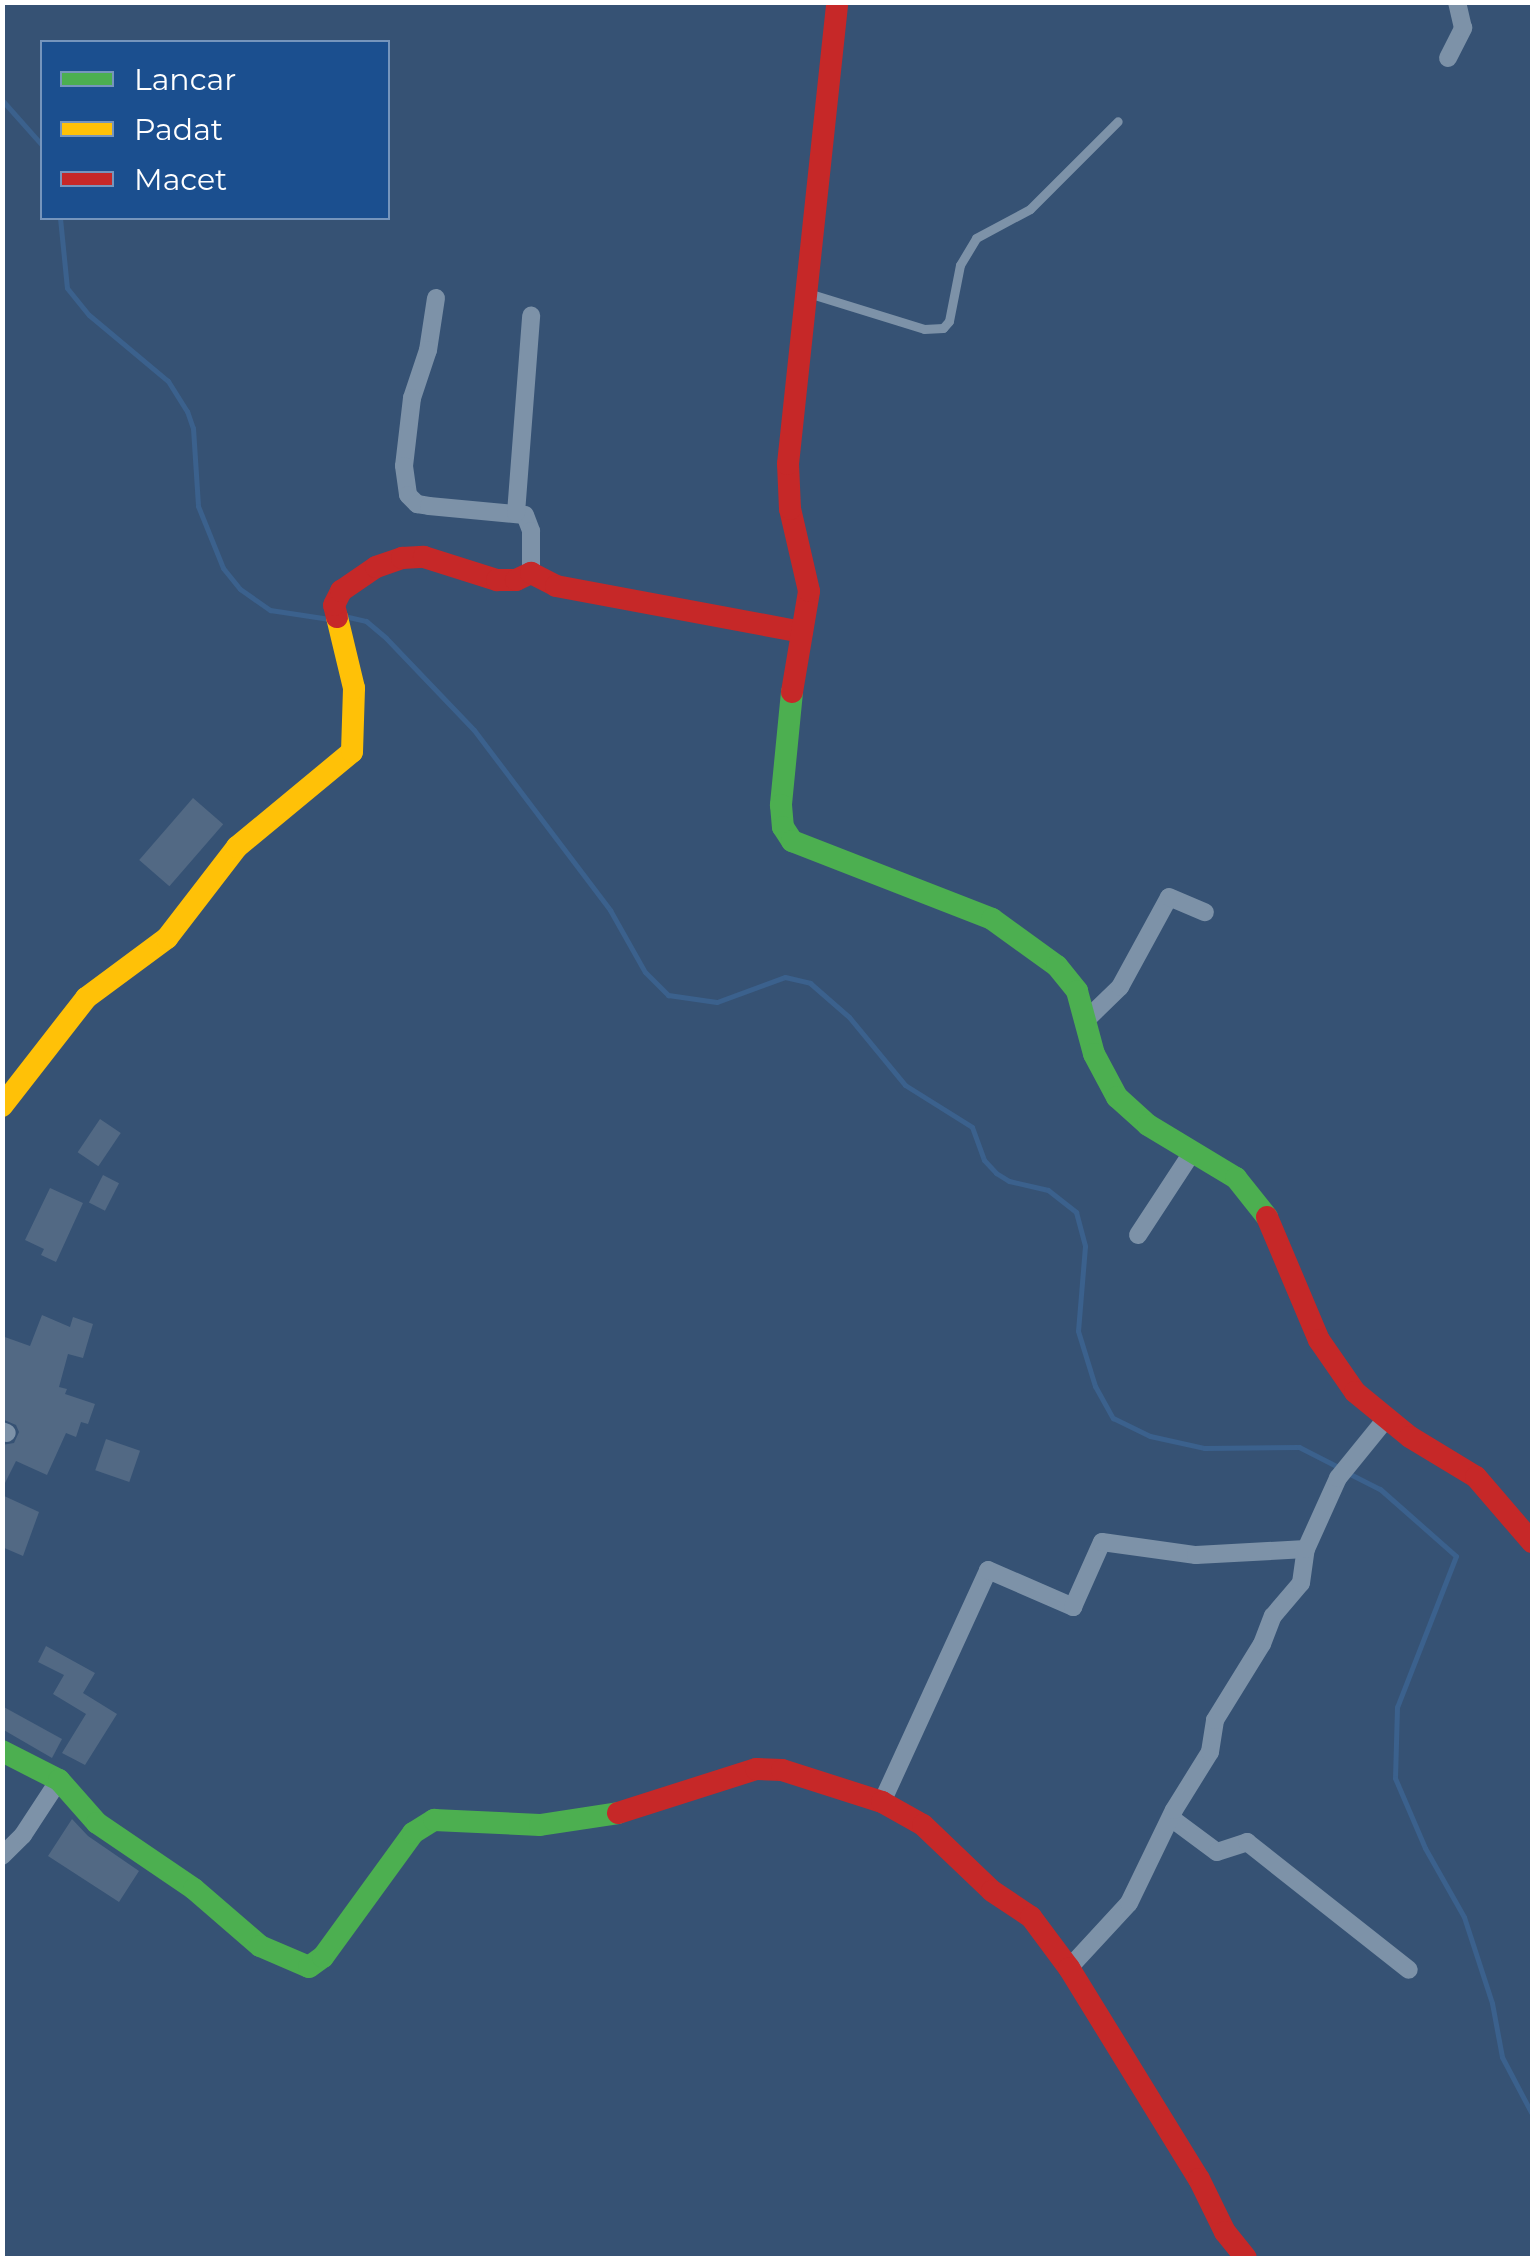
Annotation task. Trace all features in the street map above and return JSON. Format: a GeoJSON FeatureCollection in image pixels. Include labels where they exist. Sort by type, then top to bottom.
{"type":"FeatureCollection","features":[{"type":"Feature","properties":{"kind":"street"},"geometry":{"type":"LineString","coordinates":[[838,2],[788,483],[810,591],[781,804],[787,836],[865,872],[968,907],[1007,928],[1070,980],[1078,991],[1100,1068],[1117,1097],[1148,1125],[1250,1190],[1274,1228],[1329,1358],[1356,1392],[1386,1419],[1476,1477],[1532,1542]]}},
{"type":"Feature","properties":{"kind":"street"},"geometry":{"type":"LineString","coordinates":[[1448,58],[1463,28],[1456,2]]}},
{"type":"Feature","properties":{"kind":"street"},"geometry":{"type":"LineString","coordinates":[[436,298],[428,350],[412,398],[404,466],[408,495],[416,504],[516,512],[530,521],[530,573]]}},
{"type":"Feature","properties":{"kind":"street"},"geometry":{"type":"LineString","coordinates":[[516,512],[518,441],[531,316]]}},
{"type":"Feature","properties":{"kind":"street"},"geometry":{"type":"LineString","coordinates":[[2,1106],[86,998],[167,938],[237,847],[352,752],[356,724],[354,688],[334,613],[340,591],[376,567],[402,558],[445,560],[497,580],[516,580],[530,573]]}},
{"type":"Feature","properties":{"kind":"street"},"geometry":{"type":"LineString","coordinates":[[530,573],[556,586],[802,632]]}},
{"type":"Feature","properties":{"kind":"street"},"geometry":{"type":"LineString","coordinates":[[1085,1021],[1120,988],[1170,897],[1205,912]]}},
{"type":"Feature","properties":{"kind":"street"},"geometry":{"type":"LineString","coordinates":[[1138,1235],[1193,1151]]}},
{"type":"Feature","properties":{"kind":"street"},"geometry":{"type":"LineString","coordinates":[[1069,1968],[1129,1903],[1170,1818],[1210,1752],[1215,1720],[1262,1644],[1273,1616],[1301,1583],[1306,1549],[1338,1478],[1386,1419]]}},
{"type":"Feature","properties":{"kind":"street"},"geometry":{"type":"LineString","coordinates":[[882,1802],[988,1570],[1073,1608],[1102,1542],[1196,1555],[1306,1549]]}},
{"type":"Feature","properties":{"kind":"street"},"geometry":{"type":"LineString","coordinates":[[2,1752],[59,1780],[97,1823],[194,1890],[260,1946],[309,1967],[323,1957],[413,1833],[434,1820],[540,1825],[631,1812],[756,1768],[782,1770],[882,1802],[924,1825],[992,1891],[1032,1917],[1069,1968],[1199,2179],[1224,2232],[1246,2258]]}},
{"type":"Feature","properties":{"kind":"street"},"geometry":{"type":"LineString","coordinates":[[2,1856],[23,1836],[59,1780]]}},
{"type":"Feature","properties":{"kind":"street"},"geometry":{"type":"LineString","coordinates":[[1170,1818],[1217,1852],[1247,1842],[1409,1970]]}},
{"type":"Feature","properties":{"kind":"lane"},"geometry":{"type":"LineString","coordinates":[[805,292],[924,329],[943,328],[948,321],[960,265],[976,238],[1030,209],[1118,121]]}},
{"type":"Feature","properties":{"kind":"building"},"geometry":{"type":"Polygon","coordinates":[[[193,798],[223,824],[169,886],[139,860],[193,798]]]}},
{"type":"Feature","properties":{"kind":"building"},"geometry":{"type":"Polygon","coordinates":[[[100,1119],[121,1133],[98,1166],[78,1152],[100,1119]]]}},
{"type":"Feature","properties":{"kind":"building"},"geometry":{"type":"Polygon","coordinates":[[[103,1175],[119,1183],[105,1211],[89,1203],[103,1175]]]}},
{"type":"Feature","properties":{"kind":"building"},"geometry":{"type":"Polygon","coordinates":[[[50,1188],[83,1203],[56,1262],[41,1255],[44,1249],[25,1240],[50,1188]]]}},
{"type":"Feature","properties":{"kind":"building"},"geometry":{"type":"Polygon","coordinates":[[[42,1315],[70,1327],[73,1317],[93,1324],[83,1358],[68,1354],[59,1387],[67,1389],[65,1394],[95,1404],[88,1424],[81,1422],[76,1437],[66,1433],[47,1475],[16,1461],[2,1489],[2,1445],[14,1443],[19,1432],[16,1425],[2,1419],[2,1336],[30,1346],[42,1315]]]}},
{"type":"Feature","properties":{"kind":"building"},"geometry":{"type":"Polygon","coordinates":[[[106,1439],[140,1451],[129,1482],[95,1470],[106,1439]]]}},
{"type":"Feature","properties":{"kind":"building"},"geometry":{"type":"Polygon","coordinates":[[[2,1495],[39,1512],[23,1556],[2,1547],[2,1495]]]}},
{"type":"Feature","properties":{"kind":"building"},"geometry":{"type":"Polygon","coordinates":[[[46,1646],[95,1673],[83,1693],[117,1714],[85,1765],[62,1753],[86,1714],[53,1694],[64,1675],[38,1662],[46,1646]]]}},
{"type":"Feature","properties":{"kind":"building"},"geometry":{"type":"Polygon","coordinates":[[[2,1706],[62,1739],[52,1758],[2,1729],[2,1706]]]}},
{"type":"Feature","properties":{"kind":"building"},"geometry":{"type":"Polygon","coordinates":[[[72,1819],[88,1836],[139,1871],[119,1902],[48,1856],[72,1819]]]}},
{"type":"Feature","properties":{"kind":"waterway"},"geometry":{"type":"LineString","coordinates":[[2,100],[40,143]]}},
{"type":"Feature","properties":{"kind":"waterway"},"geometry":{"type":"LineString","coordinates":[[60,220],[67,288],[89,315],[168,381],[187,411],[193,428],[198,506],[223,568],[240,589],[270,610],[329,619]]}},
{"type":"Feature","properties":{"kind":"waterway"},"geometry":{"type":"LineString","coordinates":[[344,616],[366,621],[386,638],[474,730],[610,910],[645,972],[668,995],[717,1002],[785,977],[810,983],[849,1017],[905,1085],[972,1127],[984,1160],[996,1173],[1009,1181],[1048,1190],[1076,1212],[1085,1246],[1078,1331],[1095,1386],[1113,1418],[1150,1436],[1204,1448],[1299,1447],[1338,1467]]}},
{"type":"Feature","properties":{"kind":"waterway"},"geometry":{"type":"LineString","coordinates":[[1348,1473],[1380,1489],[1456,1556],[1397,1707],[1395,1778],[1425,1848],[1464,1917],[1492,2003],[1502,2057],[1532,2114]]}},
{"type":"Feature","properties":{"kind":"traffic: fast"},"geometry":{"type":"LineString","coordinates":[[792,692],[781,805],[783,827],[792,841],[992,919],[1057,966],[1077,991],[1094,1054],[1117,1097],[1148,1125],[1236,1178],[1267,1217]]}},
{"type":"Feature","properties":{"kind":"traffic: fast"},"geometry":{"type":"LineString","coordinates":[[2,1751],[59,1780],[97,1823],[194,1889],[260,1946],[309,1967],[323,1957],[413,1833],[434,1820],[540,1825],[618,1813]]}},
{"type":"Feature","properties":{"kind":"traffic: slow"},"geometry":{"type":"LineString","coordinates":[[2,1106],[86,998],[167,938],[237,847],[352,752],[354,688],[337,617]]}},
{"type":"Feature","properties":{"kind":"traffic: jam"},"geometry":{"type":"LineString","coordinates":[[792,692],[809,591],[790,509],[788,464],[837,2]]}},
{"type":"Feature","properties":{"kind":"traffic: jam"},"geometry":{"type":"LineString","coordinates":[[337,617],[334,605],[341,591],[376,567],[402,558],[424,557],[497,580],[516,580],[531,573],[556,586],[802,632]]}},
{"type":"Feature","properties":{"kind":"traffic: jam"},"geometry":{"type":"LineString","coordinates":[[1267,1217],[1319,1340],[1355,1392],[1410,1437],[1476,1477],[1532,1542]]}},
{"type":"Feature","properties":{"kind":"traffic: jam"},"geometry":{"type":"LineString","coordinates":[[618,1813],[756,1769],[782,1770],[882,1802],[923,1825],[992,1891],[1031,1917],[1069,1968],[1199,2179],[1225,2232],[1246,2258]]}}]}
